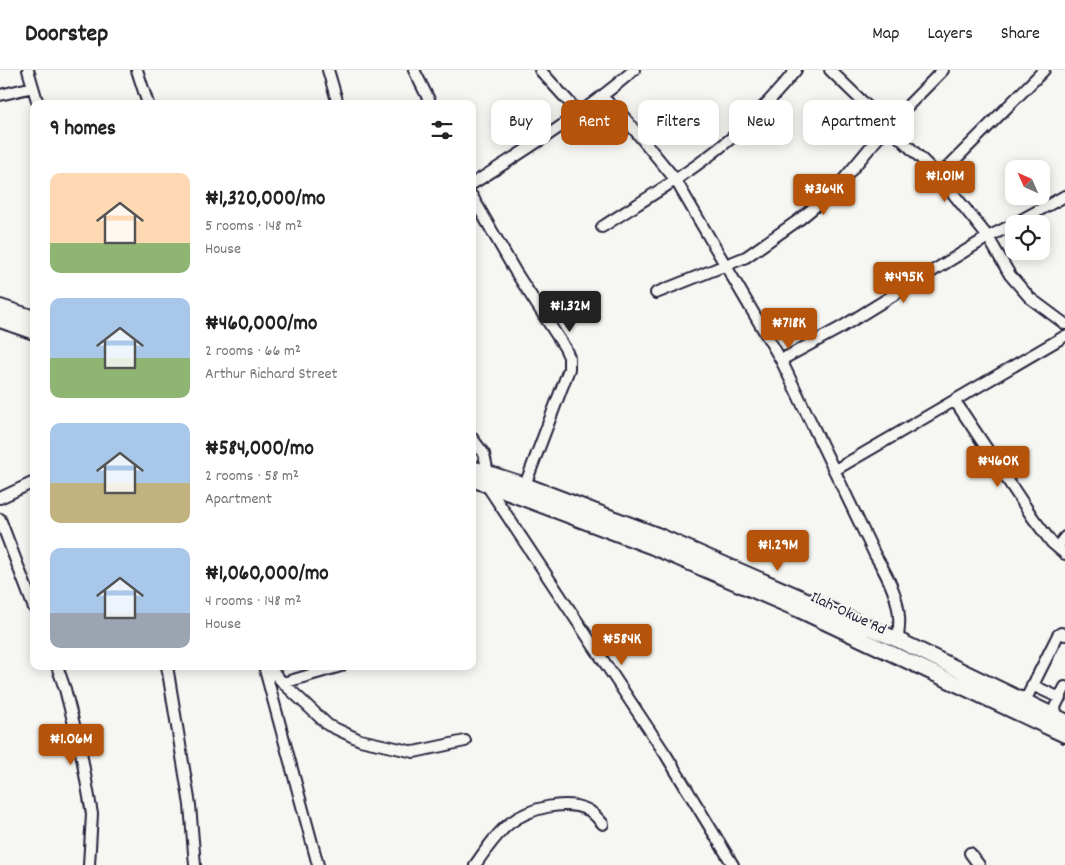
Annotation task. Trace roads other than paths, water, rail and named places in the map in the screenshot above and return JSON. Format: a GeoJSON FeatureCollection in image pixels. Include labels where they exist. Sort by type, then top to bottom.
{"type":"FeatureCollection","features":[{"type":"Feature","properties":{"kind":"main road"},"geometry":{"type":"LineString","coordinates":[[0,307],[30,317]]}},
{"type":"Feature","properties":{"kind":"main road"},"geometry":{"type":"LineString","coordinates":[[0,320],[30,331]]}},
{"type":"Feature","properties":{"kind":"main road"},"geometry":{"type":"LineString","coordinates":[[482,479],[525,485],[658,535],[898,640],[1061,719]]}},
{"type":"Feature","properties":{"kind":"main road","name":"Ilah-Okwe Rd"},"geometry":{"type":"LineString","coordinates":[[482,479],[662,551],[814,617],[1065,735]]}},
{"type":"Feature","properties":{"kind":"street"},"geometry":{"type":"LineString","coordinates":[[28,70],[37,100]]}},
{"type":"Feature","properties":{"kind":"street"},"geometry":{"type":"LineString","coordinates":[[137,70],[147,100]]}},
{"type":"Feature","properties":{"kind":"street"},"geometry":{"type":"LineString","coordinates":[[328,70],[337,100]]}},
{"type":"Feature","properties":{"kind":"street"},"geometry":{"type":"LineString","coordinates":[[414,70],[429,100]]}},
{"type":"Feature","properties":{"kind":"street"},"geometry":{"type":"LineString","coordinates":[[540,70],[567,100]]}},
{"type":"Feature","properties":{"kind":"street"},"geometry":{"type":"LineString","coordinates":[[598,100],[634,70]]}},
{"type":"Feature","properties":{"kind":"street"},"geometry":{"type":"LineString","coordinates":[[602,227],[675,180],[729,140],[767,105],[796,70]]}},
{"type":"Feature","properties":{"kind":"street"},"geometry":{"type":"LineString","coordinates":[[830,70],[861,100]]}},
{"type":"Feature","properties":{"kind":"street"},"geometry":{"type":"LineString","coordinates":[[914,100],[943,70]]}},
{"type":"Feature","properties":{"kind":"street"},"geometry":{"type":"LineString","coordinates":[[1028,70],[1035,79]]}},
{"type":"Feature","properties":{"kind":"street"},"geometry":{"type":"LineString","coordinates":[[939,176],[1044,70]]}},
{"type":"Feature","properties":{"kind":"street"},"geometry":{"type":"LineString","coordinates":[[0,95],[33,87]]}},
{"type":"Feature","properties":{"kind":"street"},"geometry":{"type":"LineString","coordinates":[[602,97],[623,116],[675,180],[781,360],[875,555],[886,573],[900,616],[898,640]]}},
{"type":"Feature","properties":{"kind":"street"},"geometry":{"type":"LineString","coordinates":[[476,181],[561,126]]}},
{"type":"Feature","properties":{"kind":"street"},"geometry":{"type":"LineString","coordinates":[[656,294],[746,257],[800,219],[834,191],[872,145]]}},
{"type":"Feature","properties":{"kind":"street"},"geometry":{"type":"LineString","coordinates":[[907,145],[939,176],[988,237],[1010,275],[1030,298],[1065,324]]}},
{"type":"Feature","properties":{"kind":"street"},"geometry":{"type":"LineString","coordinates":[[1030,215],[1065,196]]}},
{"type":"Feature","properties":{"kind":"street"},"geometry":{"type":"LineString","coordinates":[[476,203],[515,271],[565,348],[568,357],[569,370],[525,485]]}},
{"type":"Feature","properties":{"kind":"street"},"geometry":{"type":"LineString","coordinates":[[781,360],[840,328],[1005,228]]}},
{"type":"Feature","properties":{"kind":"street"},"geometry":{"type":"LineString","coordinates":[[834,470],[1065,336]]}},
{"type":"Feature","properties":{"kind":"street"},"geometry":{"type":"LineString","coordinates":[[955,401],[1033,518],[1052,543],[1061,551],[1065,537]]}},
{"type":"Feature","properties":{"kind":"street"},"geometry":{"type":"LineString","coordinates":[[476,443],[484,454],[482,479],[666,756],[733,865]]}},
{"type":"Feature","properties":{"kind":"street"},"geometry":{"type":"LineString","coordinates":[[0,498],[30,484]]}},
{"type":"Feature","properties":{"kind":"street"},"geometry":{"type":"LineString","coordinates":[[0,519],[30,598]]}},
{"type":"Feature","properties":{"kind":"street"},"geometry":{"type":"LineString","coordinates":[[1019,699],[1028,694],[1058,635],[1061,633],[1065,635]]}},
{"type":"Feature","properties":{"kind":"street"},"geometry":{"type":"LineString","coordinates":[[58,670],[81,752],[92,814],[89,865]]}},
{"type":"Feature","properties":{"kind":"street"},"geometry":{"type":"LineString","coordinates":[[168,670],[190,805],[195,865]]}},
{"type":"Feature","properties":{"kind":"street"},"geometry":{"type":"LineString","coordinates":[[265,670],[318,865]]}},
{"type":"Feature","properties":{"kind":"street"},"geometry":{"type":"LineString","coordinates":[[272,670],[328,725],[360,740],[414,752],[465,741]]}},
{"type":"Feature","properties":{"kind":"street"},"geometry":{"type":"LineString","coordinates":[[283,683],[327,670]]}},
{"type":"Feature","properties":{"kind":"street"},"geometry":{"type":"LineString","coordinates":[[1032,685],[1060,698]]}},
{"type":"Feature","properties":{"kind":"street"},"geometry":{"type":"LineString","coordinates":[[1061,719],[1055,708],[1065,687]]}},
{"type":"Feature","properties":{"kind":"street"},"geometry":{"type":"LineString","coordinates":[[474,865],[509,824],[522,816],[546,807],[563,805],[586,809],[603,824]]}},
{"type":"Feature","properties":{"kind":"street"},"geometry":{"type":"LineString","coordinates":[[970,853],[979,865]]}}]}
